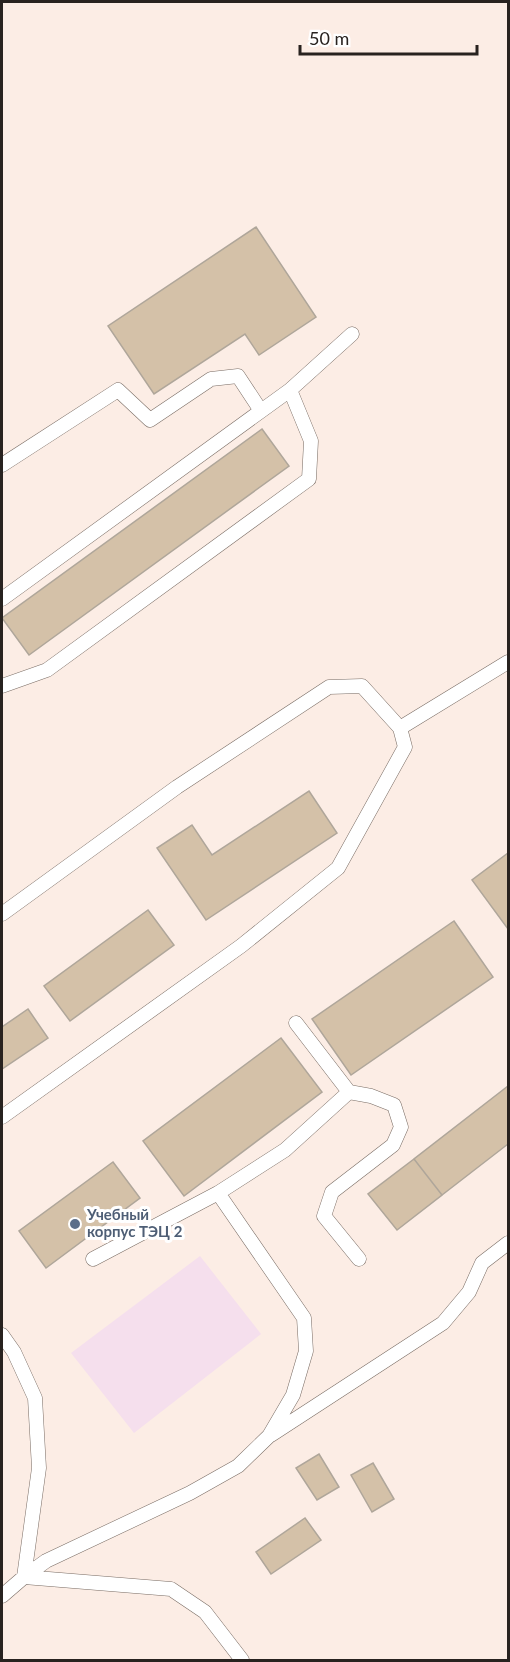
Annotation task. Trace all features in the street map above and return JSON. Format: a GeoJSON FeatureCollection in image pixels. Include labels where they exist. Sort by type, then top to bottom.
{"type":"FeatureCollection","features":[{"type":"Feature","properties":{"kind":"lane"},"geometry":{"type":"LineString","coordinates":[[2,599],[290,390],[352,334]]}},
{"type":"Feature","properties":{"kind":"lane"},"geometry":{"type":"LineString","coordinates":[[2,465],[118,390],[150,420],[211,379],[238,376],[261,411]]}},
{"type":"Feature","properties":{"kind":"lane"},"geometry":{"type":"LineString","coordinates":[[2,686],[47,670],[309,479],[311,441],[290,390]]}},
{"type":"Feature","properties":{"kind":"lane"},"geometry":{"type":"LineString","coordinates":[[400,728],[508,662]]}},
{"type":"Feature","properties":{"kind":"lane"},"geometry":{"type":"LineString","coordinates":[[2,914],[177,787],[329,687],[362,686],[400,728],[405,747],[338,868],[241,946],[2,1118]]}},
{"type":"Feature","properties":{"kind":"lane"},"geometry":{"type":"LineString","coordinates":[[296,1023],[349,1092],[371,1096],[394,1106],[401,1127],[393,1145],[332,1192],[324,1216],[359,1259]]}},
{"type":"Feature","properties":{"kind":"lane"},"geometry":{"type":"LineString","coordinates":[[93,1259],[218,1193],[285,1150],[349,1092]]}},
{"type":"Feature","properties":{"kind":"lane"},"geometry":{"type":"LineString","coordinates":[[218,1193],[304,1317],[306,1351],[293,1395],[269,1436]]}},
{"type":"Feature","properties":{"kind":"lane"},"geometry":{"type":"LineString","coordinates":[[2,1596],[24,1576],[46,1561],[130,1522],[238,1466],[269,1436],[443,1323],[469,1292],[482,1263],[508,1244]]}},
{"type":"Feature","properties":{"kind":"lane"},"geometry":{"type":"LineString","coordinates":[[2,1335],[14,1352],[35,1398],[39,1468],[24,1576]]}},
{"type":"Feature","properties":{"kind":"lane"},"geometry":{"type":"LineString","coordinates":[[24,1576],[171,1589],[205,1612],[242,1660]]}},
{"type":"Feature","properties":{"kind":"shaded area"},"geometry":{"type":"Polygon","coordinates":[[[200,1256],[261,1334],[134,1433],[71,1353],[200,1256]]]}},
{"type":"Feature","properties":{"kind":"building"},"geometry":{"type":"Polygon","coordinates":[[[256,227],[316,317],[259,355],[245,334],[154,394],[108,326],[256,227]]]}},
{"type":"Feature","properties":{"kind":"building"},"geometry":{"type":"Polygon","coordinates":[[[262,429],[289,466],[29,655],[2,618],[262,429]]]}},
{"type":"Feature","properties":{"kind":"building"},"geometry":{"type":"Polygon","coordinates":[[[309,791],[337,833],[206,920],[157,848],[192,825],[212,855],[309,791]]]}},
{"type":"Feature","properties":{"kind":"building"},"geometry":{"type":"Polygon","coordinates":[[[508,853],[508,929],[472,880],[508,853]]]}},
{"type":"Feature","properties":{"kind":"building"},"geometry":{"type":"Polygon","coordinates":[[[148,910],[174,945],[70,1021],[44,986],[148,910]]]}},
{"type":"Feature","properties":{"kind":"building"},"geometry":{"type":"Polygon","coordinates":[[[454,921],[493,977],[351,1075],[312,1019],[454,921]]]}},
{"type":"Feature","properties":{"kind":"building"},"geometry":{"type":"Polygon","coordinates":[[[28,1009],[48,1038],[2,1069],[2,1027],[28,1009]]]}},
{"type":"Feature","properties":{"kind":"building"},"geometry":{"type":"Polygon","coordinates":[[[281,1038],[322,1092],[184,1196],[143,1141],[281,1038]]]}},
{"type":"Feature","properties":{"kind":"building"},"geometry":{"type":"Polygon","coordinates":[[[508,1086],[508,1144],[442,1195],[414,1159],[508,1086]]]}},
{"type":"Feature","properties":{"kind":"building"},"geometry":{"type":"Polygon","coordinates":[[[414,1159],[442,1195],[397,1230],[368,1194],[414,1159]]]}},
{"type":"Feature","properties":{"kind":"building"},"geometry":{"type":"Polygon","coordinates":[[[113,1162],[140,1198],[46,1268],[19,1231],[113,1162]]]}},
{"type":"Feature","properties":{"kind":"building"},"geometry":{"type":"Polygon","coordinates":[[[319,1454],[339,1487],[317,1500],[296,1468],[319,1454]]]}},
{"type":"Feature","properties":{"kind":"building"},"geometry":{"type":"Polygon","coordinates":[[[373,1463],[394,1499],[372,1512],[351,1475],[373,1463]]]}},
{"type":"Feature","properties":{"kind":"building"},"geometry":{"type":"Polygon","coordinates":[[[305,1518],[321,1540],[271,1574],[256,1552],[305,1518]]]}},
{"type":"Feature","properties":{"kind":"place","name":"Учебный корпус ТЭЦ 2"},"geometry":{"type":"Point","coordinates":[75,1224]}}]}
